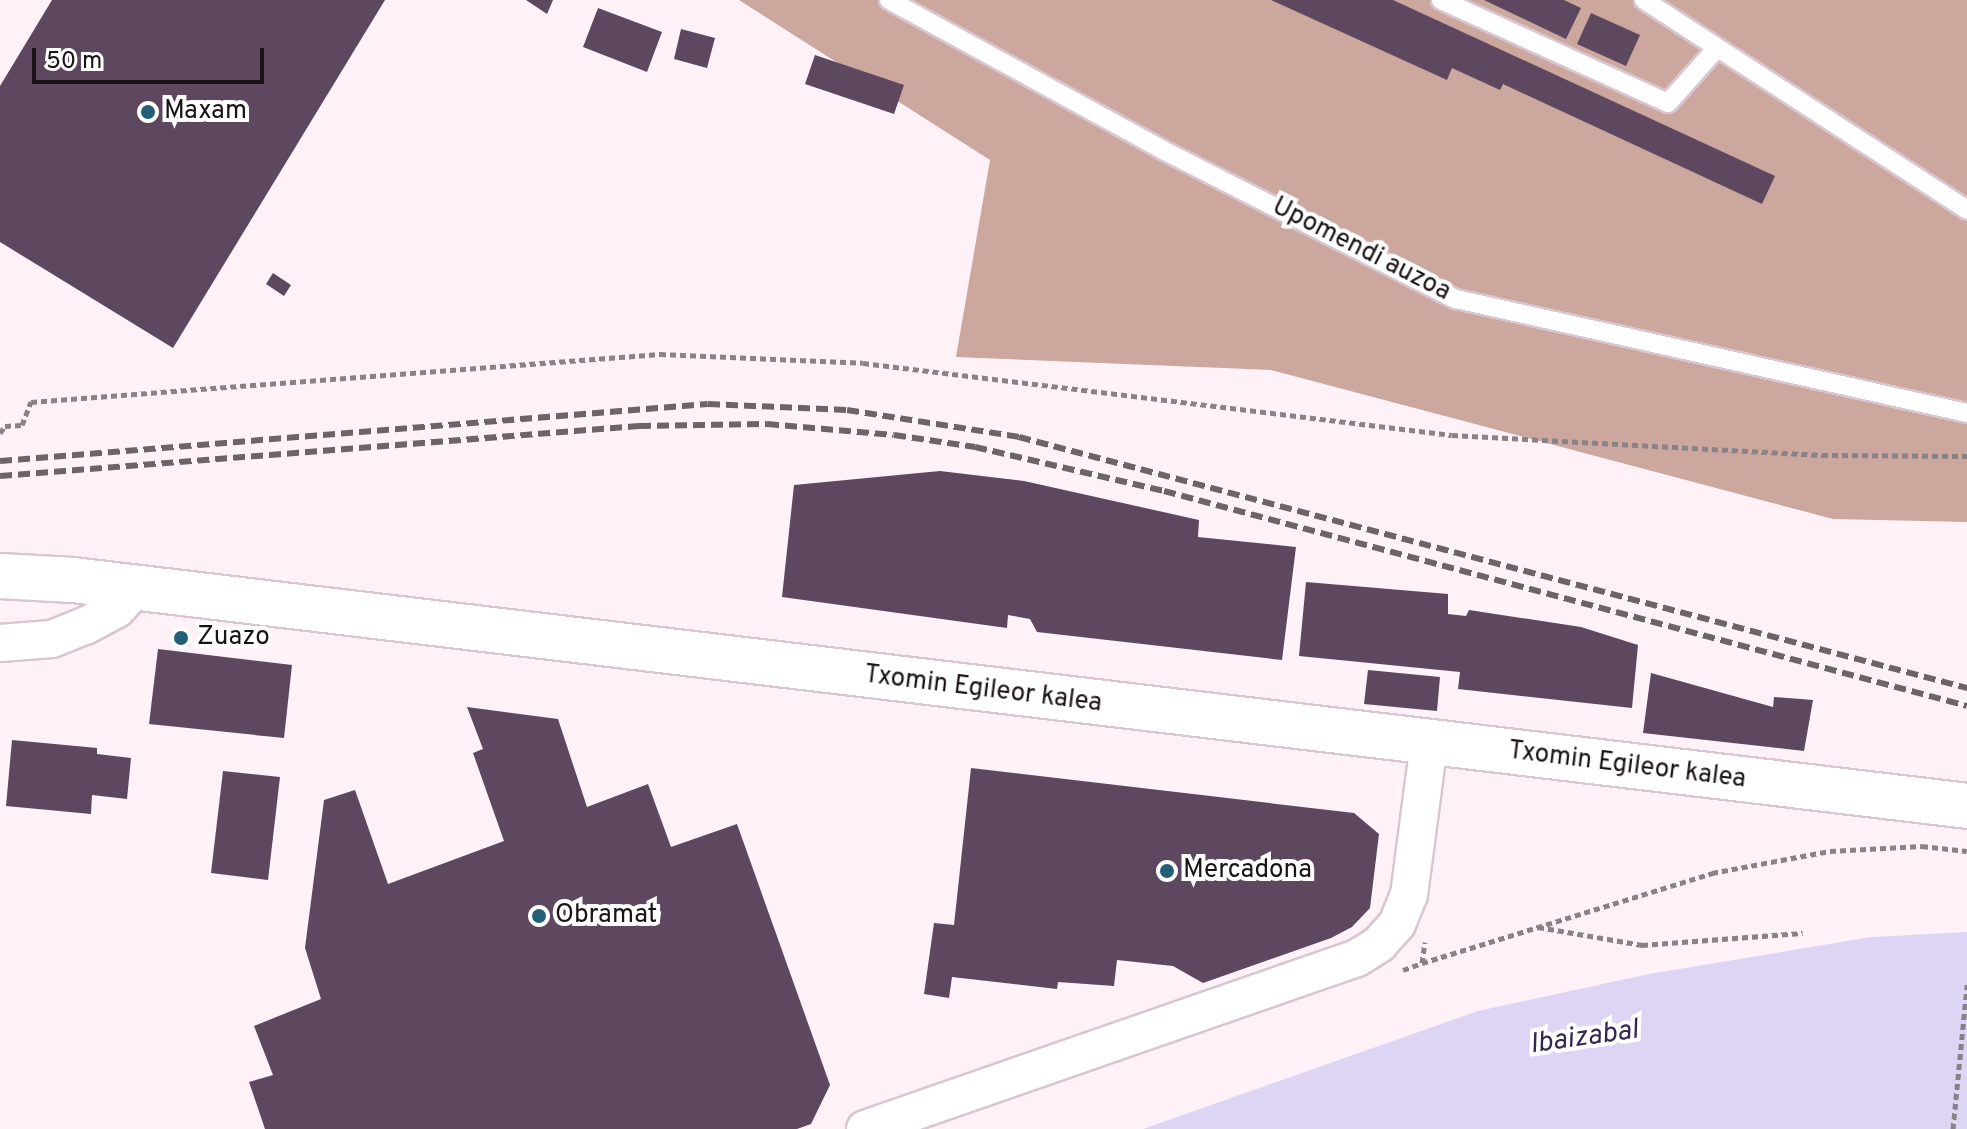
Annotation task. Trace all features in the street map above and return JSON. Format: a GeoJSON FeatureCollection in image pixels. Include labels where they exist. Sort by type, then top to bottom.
{"type":"FeatureCollection","features":[{"type":"Feature","properties":{"kind":"street","name":"Txomin Egileor kalea"},"geometry":{"type":"LineString","coordinates":[[0,576],[1967,806]]}},
{"type":"Feature","properties":{"kind":"street"},"geometry":{"type":"LineString","coordinates":[[0,643],[52,639],[74,631],[117,609],[134,590]]}},
{"type":"Feature","properties":{"kind":"street"},"geometry":{"type":"LineString","coordinates":[[865,1129],[1357,958],[1397,924],[1414,862],[1429,743]]}},
{"type":"Feature","properties":{"kind":"lane","name":"Upomendi auzoa"},"geometry":{"type":"LineString","coordinates":[[889,0],[1161,149],[1456,299],[1967,413]]}},
{"type":"Feature","properties":{"kind":"lane"},"geometry":{"type":"LineString","coordinates":[[1441,0],[1668,103],[1717,48]]}},
{"type":"Feature","properties":{"kind":"lane"},"geometry":{"type":"LineString","coordinates":[[1644,0],[1967,210]]}},
{"type":"Feature","properties":{"kind":"path"},"geometry":{"type":"LineString","coordinates":[[0,433],[5,426],[22,425],[31,402],[660,354],[863,363],[1452,435],[1822,455],[1967,456]]}},
{"type":"Feature","properties":{"kind":"path"},"geometry":{"type":"LineString","coordinates":[[1422,963],[1712,873],[1830,851],[1922,846],[1967,851]]}},
{"type":"Feature","properties":{"kind":"path"},"geometry":{"type":"LineString","coordinates":[[1537,927],[1642,945],[1803,933]]}},
{"type":"Feature","properties":{"kind":"path"},"geometry":{"type":"LineString","coordinates":[[1953,1129],[1967,985]]}},
{"type":"Feature","properties":{"kind":"shaded area"},"geometry":{"type":"Polygon","coordinates":[[[739,0],[1967,0],[1967,522],[1833,519],[1271,370],[956,357],[990,160],[739,0]]]}},
{"type":"Feature","properties":{"kind":"water","name":"Ibaizabal"},"geometry":{"type":"Polygon","coordinates":[[[1967,932],[1967,1129],[1143,1129],[1478,1011],[1649,974],[1871,937],[1967,932]]]}},
{"type":"Feature","properties":{"kind":"building"},"geometry":{"type":"Polygon","coordinates":[[[52,0],[385,0],[173,348],[0,242],[0,86],[52,0]]]}},
{"type":"Feature","properties":{"kind":"building"},"geometry":{"type":"Polygon","coordinates":[[[526,0],[553,0],[547,14],[526,0]]]}},
{"type":"Feature","properties":{"kind":"building"},"geometry":{"type":"Polygon","coordinates":[[[1271,0],[1393,0],[1775,176],[1762,204],[1503,84],[1500,90],[1452,68],[1447,80],[1271,0]]]}},
{"type":"Feature","properties":{"kind":"building"},"geometry":{"type":"Polygon","coordinates":[[[1484,0],[1564,0],[1581,8],[1566,39],[1484,0]]]}},
{"type":"Feature","properties":{"kind":"building"},"geometry":{"type":"Polygon","coordinates":[[[598,8],[662,32],[647,72],[583,47],[598,8]]]}},
{"type":"Feature","properties":{"kind":"building"},"geometry":{"type":"Polygon","coordinates":[[[1591,13],[1640,35],[1626,66],[1577,44],[1591,13]]]}},
{"type":"Feature","properties":{"kind":"building"},"geometry":{"type":"Polygon","coordinates":[[[681,29],[715,38],[707,68],[674,59],[681,29]]]}},
{"type":"Feature","properties":{"kind":"building"},"geometry":{"type":"Polygon","coordinates":[[[815,55],[904,85],[894,114],[805,84],[815,55]]]}},
{"type":"Feature","properties":{"kind":"building"},"geometry":{"type":"Polygon","coordinates":[[[273,273],[291,285],[284,296],[266,284],[273,273]]]}},
{"type":"Feature","properties":{"kind":"building"},"geometry":{"type":"Polygon","coordinates":[[[940,471],[1024,481],[1199,520],[1198,537],[1296,547],[1282,660],[1037,632],[1030,619],[1008,615],[1007,628],[782,597],[794,485],[940,471]]]}},
{"type":"Feature","properties":{"kind":"building"},"geometry":{"type":"Polygon","coordinates":[[[1306,582],[1448,594],[1448,614],[1466,616],[1469,610],[1581,627],[1638,645],[1632,708],[1458,689],[1460,672],[1299,656],[1306,582]]]}},
{"type":"Feature","properties":{"kind":"building"},"geometry":{"type":"Polygon","coordinates":[[[158,649],[292,665],[284,738],[149,724],[158,649]]]}},
{"type":"Feature","properties":{"kind":"building"},"geometry":{"type":"Polygon","coordinates":[[[1368,670],[1440,677],[1437,711],[1364,704],[1368,670]]]}},
{"type":"Feature","properties":{"kind":"building"},"geometry":{"type":"Polygon","coordinates":[[[1651,673],[1773,707],[1774,697],[1813,700],[1804,751],[1643,733],[1651,673]]]}},
{"type":"Feature","properties":{"kind":"building","name":"Obramat"},"geometry":{"type":"Polygon","coordinates":[[[467,707],[558,719],[587,807],[648,784],[671,847],[737,824],[830,1085],[811,1124],[797,1129],[265,1129],[249,1082],[273,1075],[254,1026],[321,999],[305,948],[324,800],[355,790],[388,884],[504,841],[473,753],[483,749],[467,707]]]}},
{"type":"Feature","properties":{"kind":"building"},"geometry":{"type":"Polygon","coordinates":[[[12,740],[97,748],[97,754],[131,758],[127,799],[92,795],[91,814],[6,806],[12,740]]]}},
{"type":"Feature","properties":{"kind":"building","name":"Mercadona"},"geometry":{"type":"Polygon","coordinates":[[[971,768],[1354,813],[1379,834],[1370,908],[1352,927],[1331,938],[1203,983],[1173,966],[1117,960],[1114,986],[1058,982],[1057,989],[952,977],[949,998],[924,994],[934,923],[954,925],[971,768]]]}},
{"type":"Feature","properties":{"kind":"building"},"geometry":{"type":"Polygon","coordinates":[[[223,771],[280,777],[268,880],[211,873],[223,771]]]}},
{"type":"Feature","properties":{"kind":"railway"},"geometry":{"type":"LineString","coordinates":[[0,461],[708,404],[847,410],[1019,437],[1967,688]]}},
{"type":"Feature","properties":{"kind":"railway"},"geometry":{"type":"LineString","coordinates":[[0,476],[639,426],[767,424],[894,435],[975,447],[1164,491],[1967,706]]}},
{"type":"Feature","properties":{"kind":"place","name":"Maxam"},"geometry":{"type":"Point","coordinates":[148,112]}},
{"type":"Feature","properties":{"kind":"place","name":"Zuazo"},"geometry":{"type":"Point","coordinates":[181,638]}},
{"type":"Feature","properties":{"kind":"place","name":"Mercadona"},"geometry":{"type":"Point","coordinates":[1167,871]}},
{"type":"Feature","properties":{"kind":"place","name":"Obramat"},"geometry":{"type":"Point","coordinates":[539,916]}}]}
